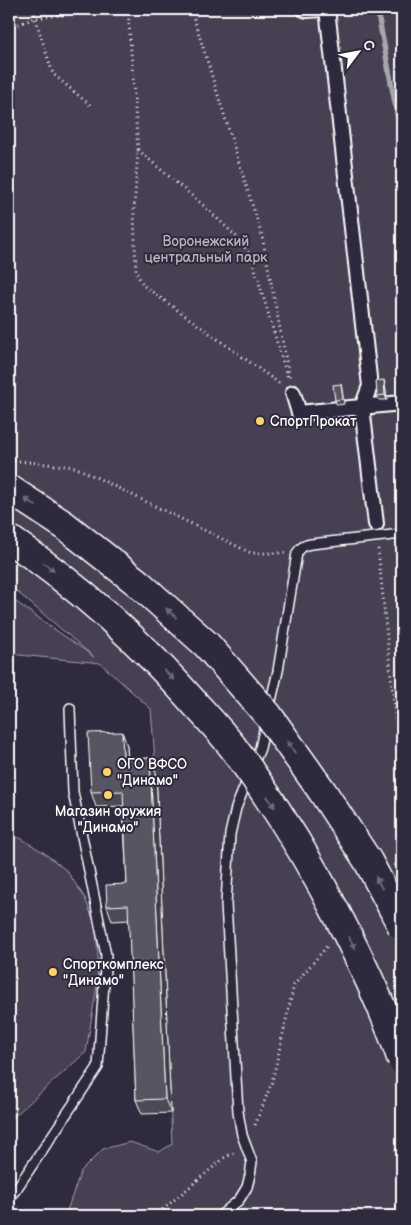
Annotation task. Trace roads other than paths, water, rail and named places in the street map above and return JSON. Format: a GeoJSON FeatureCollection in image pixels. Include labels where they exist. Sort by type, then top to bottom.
{"type":"FeatureCollection","features":[{"type":"Feature","properties":{"kind":"main road"},"geometry":{"type":"LineString","coordinates":[[9,489],[64,525],[138,583],[207,645],[268,715],[322,790],[368,861],[402,926]]}},
{"type":"Feature","properties":{"kind":"main road"},"geometry":{"type":"LineString","coordinates":[[9,539],[40,560],[106,614],[174,680],[231,745],[282,818],[324,890],[362,962],[402,1060]]}},
{"type":"Feature","properties":{"kind":"street"},"geometry":{"type":"LineString","coordinates":[[304,9],[322,9]]}},
{"type":"Feature","properties":{"kind":"street"},"geometry":{"type":"LineString","coordinates":[[327,9],[370,386],[362,407],[376,530]]}},
{"type":"Feature","properties":{"kind":"street"},"geometry":{"type":"LineString","coordinates":[[293,393],[299,413],[402,403]]}},
{"type":"Feature","properties":{"kind":"lane"},"geometry":{"type":"LineString","coordinates":[[220,1216],[239,1200],[247,1187],[252,1162],[238,1112],[226,904],[230,834],[236,808],[260,748],[278,672],[297,553],[304,545],[376,530],[402,534]]}},
{"type":"Feature","properties":{"kind":"lane"},"geometry":{"type":"LineString","coordinates":[[9,1198],[98,1067],[106,955],[73,792],[70,708]]}},
{"type":"Feature","properties":{"kind":"waterway"},"geometry":{"type":"LineString","coordinates":[[377,9],[402,139]]}},
{"type":"Feature","properties":{"kind":"place","name":"СпортПрокат"},"geometry":{"type":"Point","coordinates":[260,421]}},
{"type":"Feature","properties":{"kind":"place","name":"ОГО ВФСО \"Динамо\""},"geometry":{"type":"Point","coordinates":[107,772]}},
{"type":"Feature","properties":{"kind":"place","name":"Магазин оружия \"Динамо\""},"geometry":{"type":"Point","coordinates":[108,795]}},
{"type":"Feature","properties":{"kind":"place","name":"Спорткомплекс \"Динамо\""},"geometry":{"type":"Point","coordinates":[53,972]}},
{"type":"Feature","properties":{"kind":"park label","name":"Воронежский центральный парк"},"geometry":{"type":"Point","coordinates":[206,250]}}]}
